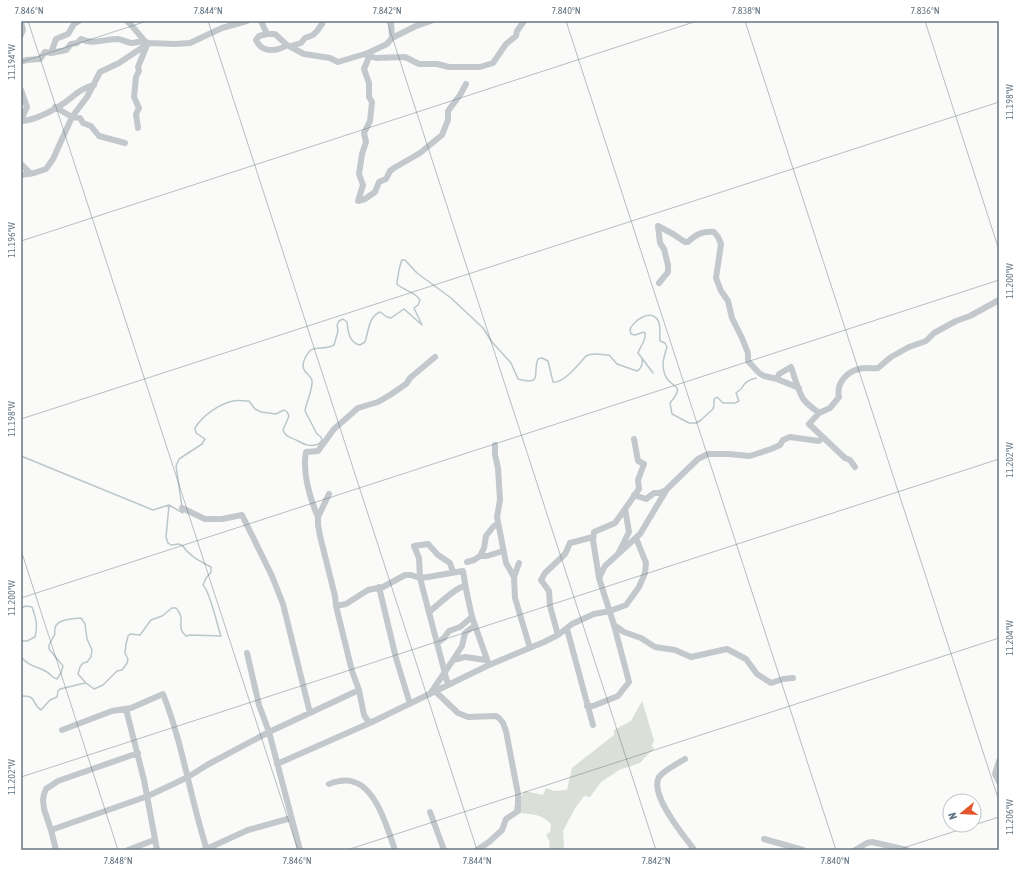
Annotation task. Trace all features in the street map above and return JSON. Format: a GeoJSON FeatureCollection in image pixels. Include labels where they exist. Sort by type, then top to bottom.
{"type":"FeatureCollection","features":[{"type":"Feature","properties":{"kind":"street"},"geometry":{"type":"LineString","coordinates":[[51,53],[56,38],[68,34],[74,24],[79,21]]}},
{"type":"Feature","properties":{"kind":"street"},"geometry":{"type":"LineString","coordinates":[[127,21],[134,26],[137,34],[146,43]]}},
{"type":"Feature","properties":{"kind":"street"},"geometry":{"type":"LineString","coordinates":[[21,62],[40,59],[45,52],[51,53],[66,50],[71,44],[77,43],[81,39],[87,42],[120,39],[131,43],[190,43],[222,28],[246,21]]}},
{"type":"Feature","properties":{"kind":"street"},"geometry":{"type":"LineString","coordinates":[[261,21],[267,34]]}},
{"type":"Feature","properties":{"kind":"street"},"geometry":{"type":"LineString","coordinates":[[390,21],[392,38]]}},
{"type":"Feature","properties":{"kind":"street"},"geometry":{"type":"LineString","coordinates":[[322,24],[313,35],[305,38],[301,43],[289,46],[274,50],[266,50],[258,44],[256,40],[259,36],[274,34],[289,46],[304,54],[330,58],[338,62],[367,54],[387,44],[392,38],[414,23],[431,21]]}},
{"type":"Feature","properties":{"kind":"street"},"geometry":{"type":"LineString","coordinates":[[367,54],[376,58],[405,57],[419,64],[437,64],[449,67],[480,67],[493,63],[506,44],[516,36],[517,31],[524,21]]}},
{"type":"Feature","properties":{"kind":"street"},"geometry":{"type":"LineString","coordinates":[[21,22],[23,30],[21,35]]}},
{"type":"Feature","properties":{"kind":"street"},"geometry":{"type":"LineString","coordinates":[[21,175],[31,174],[46,169],[53,159],[72,117],[94,85],[100,72],[119,63],[146,43]]}},
{"type":"Feature","properties":{"kind":"street"},"geometry":{"type":"LineString","coordinates":[[138,128],[136,114],[139,108],[134,97],[136,77],[139,71],[138,67],[146,43]]}},
{"type":"Feature","properties":{"kind":"street"},"geometry":{"type":"LineString","coordinates":[[367,54],[364,69],[369,83],[369,97],[372,102],[370,121],[364,133],[366,142],[362,154],[359,174],[363,185],[357,202],[365,199],[375,192],[379,182],[386,179],[390,171],[420,153],[442,134],[448,120],[448,111],[466,84]]}},
{"type":"Feature","properties":{"kind":"street"},"geometry":{"type":"LineString","coordinates":[[21,90],[26,107],[21,120],[32,120],[44,115],[67,101],[85,87],[94,85]]}},
{"type":"Feature","properties":{"kind":"street"},"geometry":{"type":"LineString","coordinates":[[55,107],[72,117],[80,118],[83,123],[91,126],[99,136],[125,143]]}},
{"type":"Feature","properties":{"kind":"street"},"geometry":{"type":"LineString","coordinates":[[21,164],[31,174]]}},
{"type":"Feature","properties":{"kind":"street"},"geometry":{"type":"LineString","coordinates":[[659,283],[668,272],[668,265],[664,249],[660,243],[658,226],[684,242],[688,242],[697,234],[714,232],[721,244],[716,278],[728,301],[732,318],[748,353],[748,361],[759,373],[764,376],[776,378],[799,388]]}},
{"type":"Feature","properties":{"kind":"street"},"geometry":{"type":"LineString","coordinates":[[855,467],[850,460],[845,458],[809,424],[819,413],[830,408],[839,397],[837,390],[839,383],[848,375],[859,369],[878,368],[891,357],[926,341],[934,333],[999,300]]}},
{"type":"Feature","properties":{"kind":"street"},"geometry":{"type":"LineString","coordinates":[[372,722],[368,721],[364,714],[359,690],[349,661],[320,536],[318,517],[309,489],[304,461],[306,452],[318,451],[334,429],[358,408],[378,402],[390,395],[406,384],[410,378],[436,358]]}},
{"type":"Feature","properties":{"kind":"street"},"geometry":{"type":"LineString","coordinates":[[776,378],[779,374],[791,367],[804,400],[819,413]]}},
{"type":"Feature","properties":{"kind":"street"},"geometry":{"type":"LineString","coordinates":[[634,494],[646,499],[654,494],[660,493],[667,489],[698,460],[708,454],[750,456],[780,445],[783,440],[790,437],[819,441],[823,437]]}},
{"type":"Feature","properties":{"kind":"street"},"geometry":{"type":"LineString","coordinates":[[587,706],[593,706],[618,696],[629,682],[610,611],[599,578],[593,537],[594,532],[615,523],[638,489],[638,480],[644,464],[638,461],[634,439]]}},
{"type":"Feature","properties":{"kind":"street"},"geometry":{"type":"LineString","coordinates":[[495,445],[500,500],[497,517],[506,563],[514,577]]}},
{"type":"Feature","properties":{"kind":"street"},"geometry":{"type":"LineString","coordinates":[[599,578],[605,566],[640,534],[667,489]]}},
{"type":"Feature","properties":{"kind":"street"},"geometry":{"type":"LineString","coordinates":[[318,517],[330,494]]}},
{"type":"Feature","properties":{"kind":"street"},"geometry":{"type":"LineString","coordinates":[[182,508],[205,519],[222,519],[242,515],[283,604],[310,713]]}},
{"type":"Feature","properties":{"kind":"street"},"geometry":{"type":"LineString","coordinates":[[619,552],[629,532],[625,509]]}},
{"type":"Feature","properties":{"kind":"street"},"geometry":{"type":"LineString","coordinates":[[467,562],[480,556],[484,548],[486,536],[498,523]]}},
{"type":"Feature","properties":{"kind":"street"},"geometry":{"type":"LineString","coordinates":[[558,635],[550,606],[549,591],[541,580],[564,554],[570,542],[593,537]]}},
{"type":"Feature","properties":{"kind":"street"},"geometry":{"type":"LineString","coordinates":[[277,764],[436,692],[487,663],[530,648],[558,635],[572,624],[594,614],[610,611],[626,605],[639,587],[646,563],[636,538]]}},
{"type":"Feature","properties":{"kind":"street"},"geometry":{"type":"LineString","coordinates":[[448,685],[420,578],[419,558],[414,546],[428,544],[438,555],[450,563],[453,572]]}},
{"type":"Feature","properties":{"kind":"street"},"geometry":{"type":"LineString","coordinates":[[480,556],[487,556],[503,551]]}},
{"type":"Feature","properties":{"kind":"street"},"geometry":{"type":"LineString","coordinates":[[519,563],[514,577],[515,598],[530,648]]}},
{"type":"Feature","properties":{"kind":"street"},"geometry":{"type":"LineString","coordinates":[[336,606],[346,604],[368,590],[383,587],[405,575],[420,578],[463,571],[472,617],[487,663]]}},
{"type":"Feature","properties":{"kind":"street"},"geometry":{"type":"LineString","coordinates":[[429,612],[451,593],[465,586]]}},
{"type":"Feature","properties":{"kind":"street"},"geometry":{"type":"LineString","coordinates":[[378,588],[396,658],[410,704]]}},
{"type":"Feature","properties":{"kind":"street"},"geometry":{"type":"LineString","coordinates":[[437,643],[444,638],[449,631],[460,627],[472,617]]}},
{"type":"Feature","properties":{"kind":"street"},"geometry":{"type":"LineString","coordinates":[[429,695],[462,646],[465,634],[475,625]]}},
{"type":"Feature","properties":{"kind":"street"},"geometry":{"type":"LineString","coordinates":[[614,625],[624,632],[641,638],[655,647],[675,650],[690,657],[727,649],[746,659],[757,674],[771,683],[783,679],[793,678]]}},
{"type":"Feature","properties":{"kind":"street"},"geometry":{"type":"LineString","coordinates":[[567,629],[593,724]]}},
{"type":"Feature","properties":{"kind":"street"},"geometry":{"type":"LineString","coordinates":[[247,653],[259,706],[269,732],[300,850]]}},
{"type":"Feature","properties":{"kind":"street"},"geometry":{"type":"LineString","coordinates":[[453,660],[465,657],[487,663]]}},
{"type":"Feature","properties":{"kind":"street"},"geometry":{"type":"LineString","coordinates":[[51,830],[148,796],[269,732],[359,690]]}},
{"type":"Feature","properties":{"kind":"street"},"geometry":{"type":"LineString","coordinates":[[436,692],[458,713],[468,717],[496,716],[500,718],[506,731],[518,794],[518,811],[506,819],[502,830],[489,842],[477,850]]}},
{"type":"Feature","properties":{"kind":"street"},"geometry":{"type":"LineString","coordinates":[[62,730],[112,711],[126,709],[163,694],[172,717],[206,850],[248,830],[292,818]]}},
{"type":"Feature","properties":{"kind":"street"},"geometry":{"type":"LineString","coordinates":[[126,709],[148,796],[154,840],[157,850]]}},
{"type":"Feature","properties":{"kind":"street"},"geometry":{"type":"LineString","coordinates":[[56,850],[44,809],[44,794],[46,789],[58,781],[138,753]]}},
{"type":"Feature","properties":{"kind":"street"},"geometry":{"type":"LineString","coordinates":[[685,759],[661,774],[656,784],[662,802],[693,848],[691,850]]}},
{"type":"Feature","properties":{"kind":"street"},"geometry":{"type":"LineString","coordinates":[[999,762],[995,774],[999,782]]}},
{"type":"Feature","properties":{"kind":"street"},"geometry":{"type":"LineString","coordinates":[[329,784],[344,781],[354,782],[369,793],[382,816],[395,850]]}},
{"type":"Feature","properties":{"kind":"street"},"geometry":{"type":"LineString","coordinates":[[430,812],[444,850]]}},
{"type":"Feature","properties":{"kind":"street"},"geometry":{"type":"LineString","coordinates":[[764,838],[803,850]]}},
{"type":"Feature","properties":{"kind":"street"},"geometry":{"type":"LineString","coordinates":[[128,850],[154,840]]}},
{"type":"Feature","properties":{"kind":"street"},"geometry":{"type":"LineString","coordinates":[[855,850],[867,843],[872,842],[907,850]]}},
{"type":"Feature","properties":{"kind":"shaded area"},"geometry":{"type":"Polygon","coordinates":[[[642,701],[654,740],[652,745],[654,750],[649,753],[640,763],[619,770],[601,782],[590,797],[584,796],[574,810],[563,831],[564,850],[550,850],[550,842],[546,835],[550,832],[551,824],[539,816],[514,813],[514,807],[525,791],[543,795],[546,788],[554,791],[567,790],[572,768],[614,735],[614,730],[631,721],[642,701]]]}},
{"type":"Feature","properties":{"kind":"waterway"},"geometry":{"type":"LineString","coordinates":[[182,507],[176,466],[179,459],[202,444],[205,439],[196,433],[195,428],[198,424],[206,415],[222,405],[235,401],[249,401],[255,409],[261,412],[276,414],[284,410],[289,416],[283,430],[286,435],[305,444],[319,444],[322,440],[321,437],[317,434],[305,411],[312,384],[311,379],[303,367],[305,358],[313,349],[334,345],[338,331],[337,325],[339,321],[343,319],[347,322],[351,339],[353,342],[360,345],[365,342],[373,317],[380,312],[391,318],[404,309],[422,325],[414,308],[418,305],[420,300],[416,295],[397,284],[402,260],[405,260],[417,273],[451,298],[483,328],[492,342],[511,363],[518,379],[526,381],[531,381],[534,379],[536,377],[536,364],[538,359],[542,358],[548,361],[553,382],[557,382],[571,373],[586,356],[595,354],[609,355],[617,364],[637,371],[642,366],[642,362],[642,360],[642,358],[653,373],[638,353],[644,341],[645,333],[635,335],[631,334],[630,330],[637,320],[650,315],[654,316],[659,321],[660,341],[665,343],[667,347],[663,365],[665,375],[677,389],[677,392],[670,403],[672,414],[689,423],[696,423],[713,409],[714,399],[717,397],[723,403],[735,403],[739,401],[736,393],[747,382],[756,378]]}},
{"type":"Feature","properties":{"kind":"waterway"},"geometry":{"type":"LineString","coordinates":[[21,456],[153,510],[169,505]]}},
{"type":"Feature","properties":{"kind":"waterway"},"geometry":{"type":"LineString","coordinates":[[21,657],[30,665],[47,672],[57,679],[63,666],[49,649],[49,645],[55,634],[56,625],[63,621],[81,618],[85,624],[87,639],[92,650],[91,657],[87,662],[83,663],[78,674],[94,689],[103,685],[117,671],[122,670],[127,663],[128,659],[125,653],[128,636],[130,634],[140,635],[151,620],[162,616],[172,608],[176,608],[179,612],[181,616],[181,630],[186,636],[221,636],[211,601],[206,588],[203,585],[211,572],[211,567],[192,556],[183,546],[179,544],[171,545],[168,543],[166,537],[169,505],[183,513],[182,511]]}},
{"type":"Feature","properties":{"kind":"waterway"},"geometry":{"type":"LineString","coordinates":[[21,608],[26,606],[32,607],[36,626],[35,637],[27,641],[21,641]]}},
{"type":"Feature","properties":{"kind":"waterway"},"geometry":{"type":"LineString","coordinates":[[21,696],[32,698],[41,710],[50,700],[57,697],[60,689],[85,683]]}}]}
